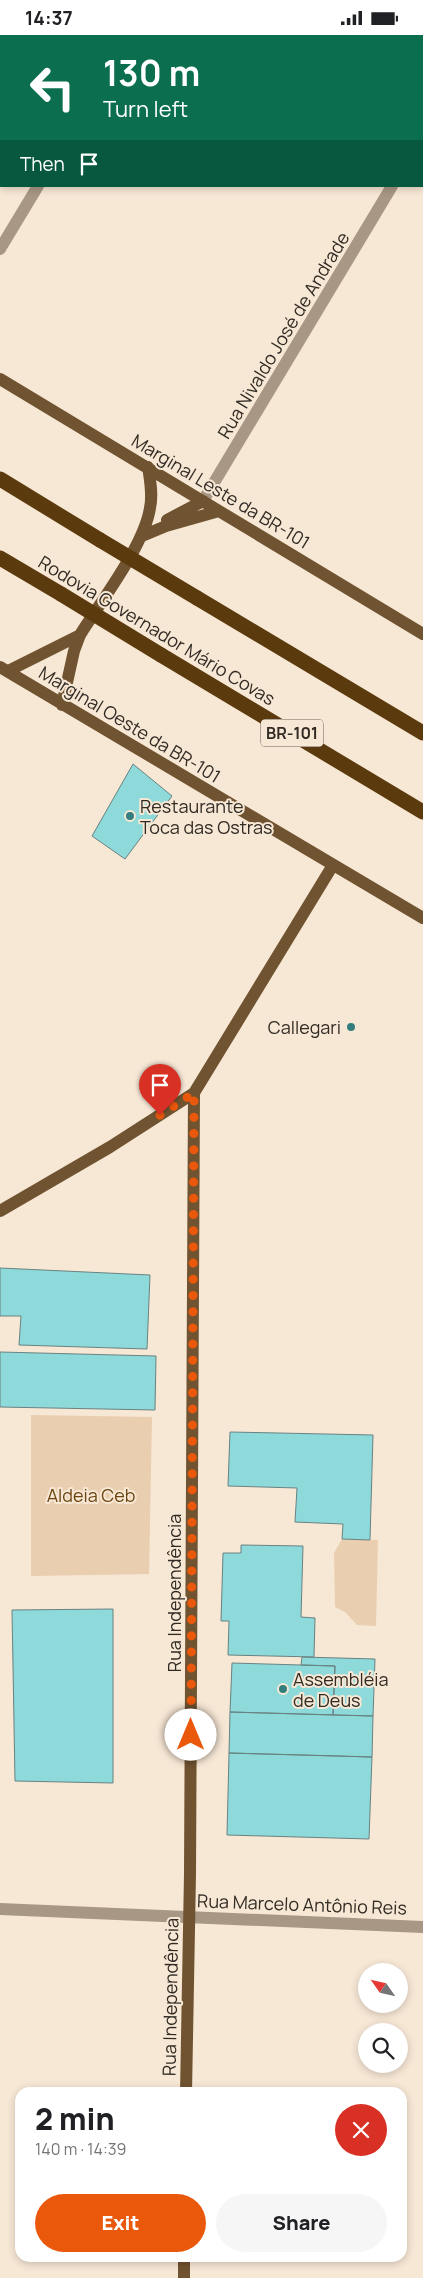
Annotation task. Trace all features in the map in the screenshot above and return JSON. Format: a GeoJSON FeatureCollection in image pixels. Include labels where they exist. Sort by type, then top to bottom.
{"type":"FeatureCollection","features":[{"type":"Feature","properties":{"kind":"highway"},"geometry":{"type":"LineString","coordinates":[[0,479],[423,733]]}},
{"type":"Feature","properties":{"kind":"highway","name":"Rodovia Governador Mário Covas"},"geometry":{"type":"LineString","coordinates":[[0,557],[423,812]]}},
{"type":"Feature","properties":{"kind":"main road","name":"Marginal Leste da BR-101"},"geometry":{"type":"LineString","coordinates":[[0,379],[423,634]]}},
{"type":"Feature","properties":{"kind":"main road"},"geometry":{"type":"LineString","coordinates":[[62,705],[74,651],[80,635],[142,536],[150,509],[152,490],[148,467]]}},
{"type":"Feature","properties":{"kind":"main road"},"geometry":{"type":"LineString","coordinates":[[142,536],[204,501]]}},
{"type":"Feature","properties":{"kind":"main road"},"geometry":{"type":"LineString","coordinates":[[142,536],[166,526],[219,511]]}},
{"type":"Feature","properties":{"kind":"main road"},"geometry":{"type":"LineString","coordinates":[[4,669],[80,635]]}},
{"type":"Feature","properties":{"kind":"main road","name":"Marginal Oeste da BR-101"},"geometry":{"type":"LineString","coordinates":[[4,669],[423,919]]}},
{"type":"Feature","properties":{"kind":"main road"},"geometry":{"type":"LineString","coordinates":[[0,1211],[110,1147],[194,1093],[333,865]]}},
{"type":"Feature","properties":{"kind":"main road","name":"Rua Independência"},"geometry":{"type":"LineString","coordinates":[[186,2087],[192,1549],[194,1093]]}},
{"type":"Feature","properties":{"kind":"main road"},"geometry":{"type":"LineString","coordinates":[[184,2262],[184,2278]]}},
{"type":"Feature","properties":{"kind":"street"},"geometry":{"type":"LineString","coordinates":[[0,249],[37,187]]}},
{"type":"Feature","properties":{"kind":"street","name":"Rua Nivaldo José de Andrade"},"geometry":{"type":"LineString","coordinates":[[204,501],[391,187]]}},
{"type":"Feature","properties":{"kind":"street","name":"Rua Marcelo Antônio Reis"},"geometry":{"type":"LineString","coordinates":[[0,1909],[423,1927]]}},
{"type":"Feature","properties":{"kind":"green space","name":"Aldeia Ceb"},"geometry":{"type":"Polygon","coordinates":[[[31,1415],[152,1417],[149,1574],[31,1576],[31,1415]]]}},
{"type":"Feature","properties":{"kind":"green space"},"geometry":{"type":"Polygon","coordinates":[[[342,1539],[378,1540],[376,1626],[357,1625],[345,1612],[335,1607],[334,1553],[342,1539]]]}},
{"type":"Feature","properties":{"kind":"building","name":"Restaurante Toca das Ostras"},"geometry":{"type":"Polygon","coordinates":[[[133,764],[172,796],[125,859],[92,836],[133,764]]]}},
{"type":"Feature","properties":{"kind":"building"},"geometry":{"type":"Polygon","coordinates":[[[0,1268],[150,1275],[147,1349],[19,1345],[21,1316],[0,1316],[0,1268]]]}},
{"type":"Feature","properties":{"kind":"building"},"geometry":{"type":"Polygon","coordinates":[[[0,1352],[156,1356],[155,1410],[0,1407],[0,1352]]]}},
{"type":"Feature","properties":{"kind":"building"},"geometry":{"type":"Polygon","coordinates":[[[230,1432],[373,1435],[370,1540],[342,1539],[343,1524],[295,1522],[297,1488],[228,1486],[230,1432]]]}},
{"type":"Feature","properties":{"kind":"building"},"geometry":{"type":"Polygon","coordinates":[[[241,1545],[303,1546],[301,1617],[315,1618],[314,1657],[228,1655],[229,1621],[221,1621],[223,1553],[241,1553],[241,1545]]]}},
{"type":"Feature","properties":{"kind":"building"},"geometry":{"type":"Polygon","coordinates":[[[113,1609],[113,1783],[15,1781],[12,1610],[113,1609]]]}},
{"type":"Feature","properties":{"kind":"building"},"geometry":{"type":"Polygon","coordinates":[[[302,1657],[375,1659],[373,1716],[333,1715],[335,1666],[301,1665],[302,1657]]]}},
{"type":"Feature","properties":{"kind":"building","name":"Assembléia de Deus"},"geometry":{"type":"Polygon","coordinates":[[[232,1663],[335,1666],[333,1715],[230,1712],[232,1663]]]}},
{"type":"Feature","properties":{"kind":"building"},"geometry":{"type":"Polygon","coordinates":[[[230,1712],[373,1716],[372,1757],[229,1753],[230,1712]]]}},
{"type":"Feature","properties":{"kind":"building"},"geometry":{"type":"Polygon","coordinates":[[[229,1753],[372,1757],[369,1839],[227,1835],[229,1753]]]}},
{"type":"Feature","properties":{"kind":"place","name":"Restaurante Toca das Ostras"},"geometry":{"type":"Point","coordinates":[130,816]}},
{"type":"Feature","properties":{"kind":"place","name":"Callegari"},"geometry":{"type":"Point","coordinates":[351,1027]}},
{"type":"Feature","properties":{"kind":"place","name":"Assembléia de Deus"},"geometry":{"type":"Point","coordinates":[283,1689]}},
{"type":"Feature","properties":{"kind":"route"},"geometry":{"type":"LineString","coordinates":[[160,1115],[194,1093],[191,1735]]}}]}
